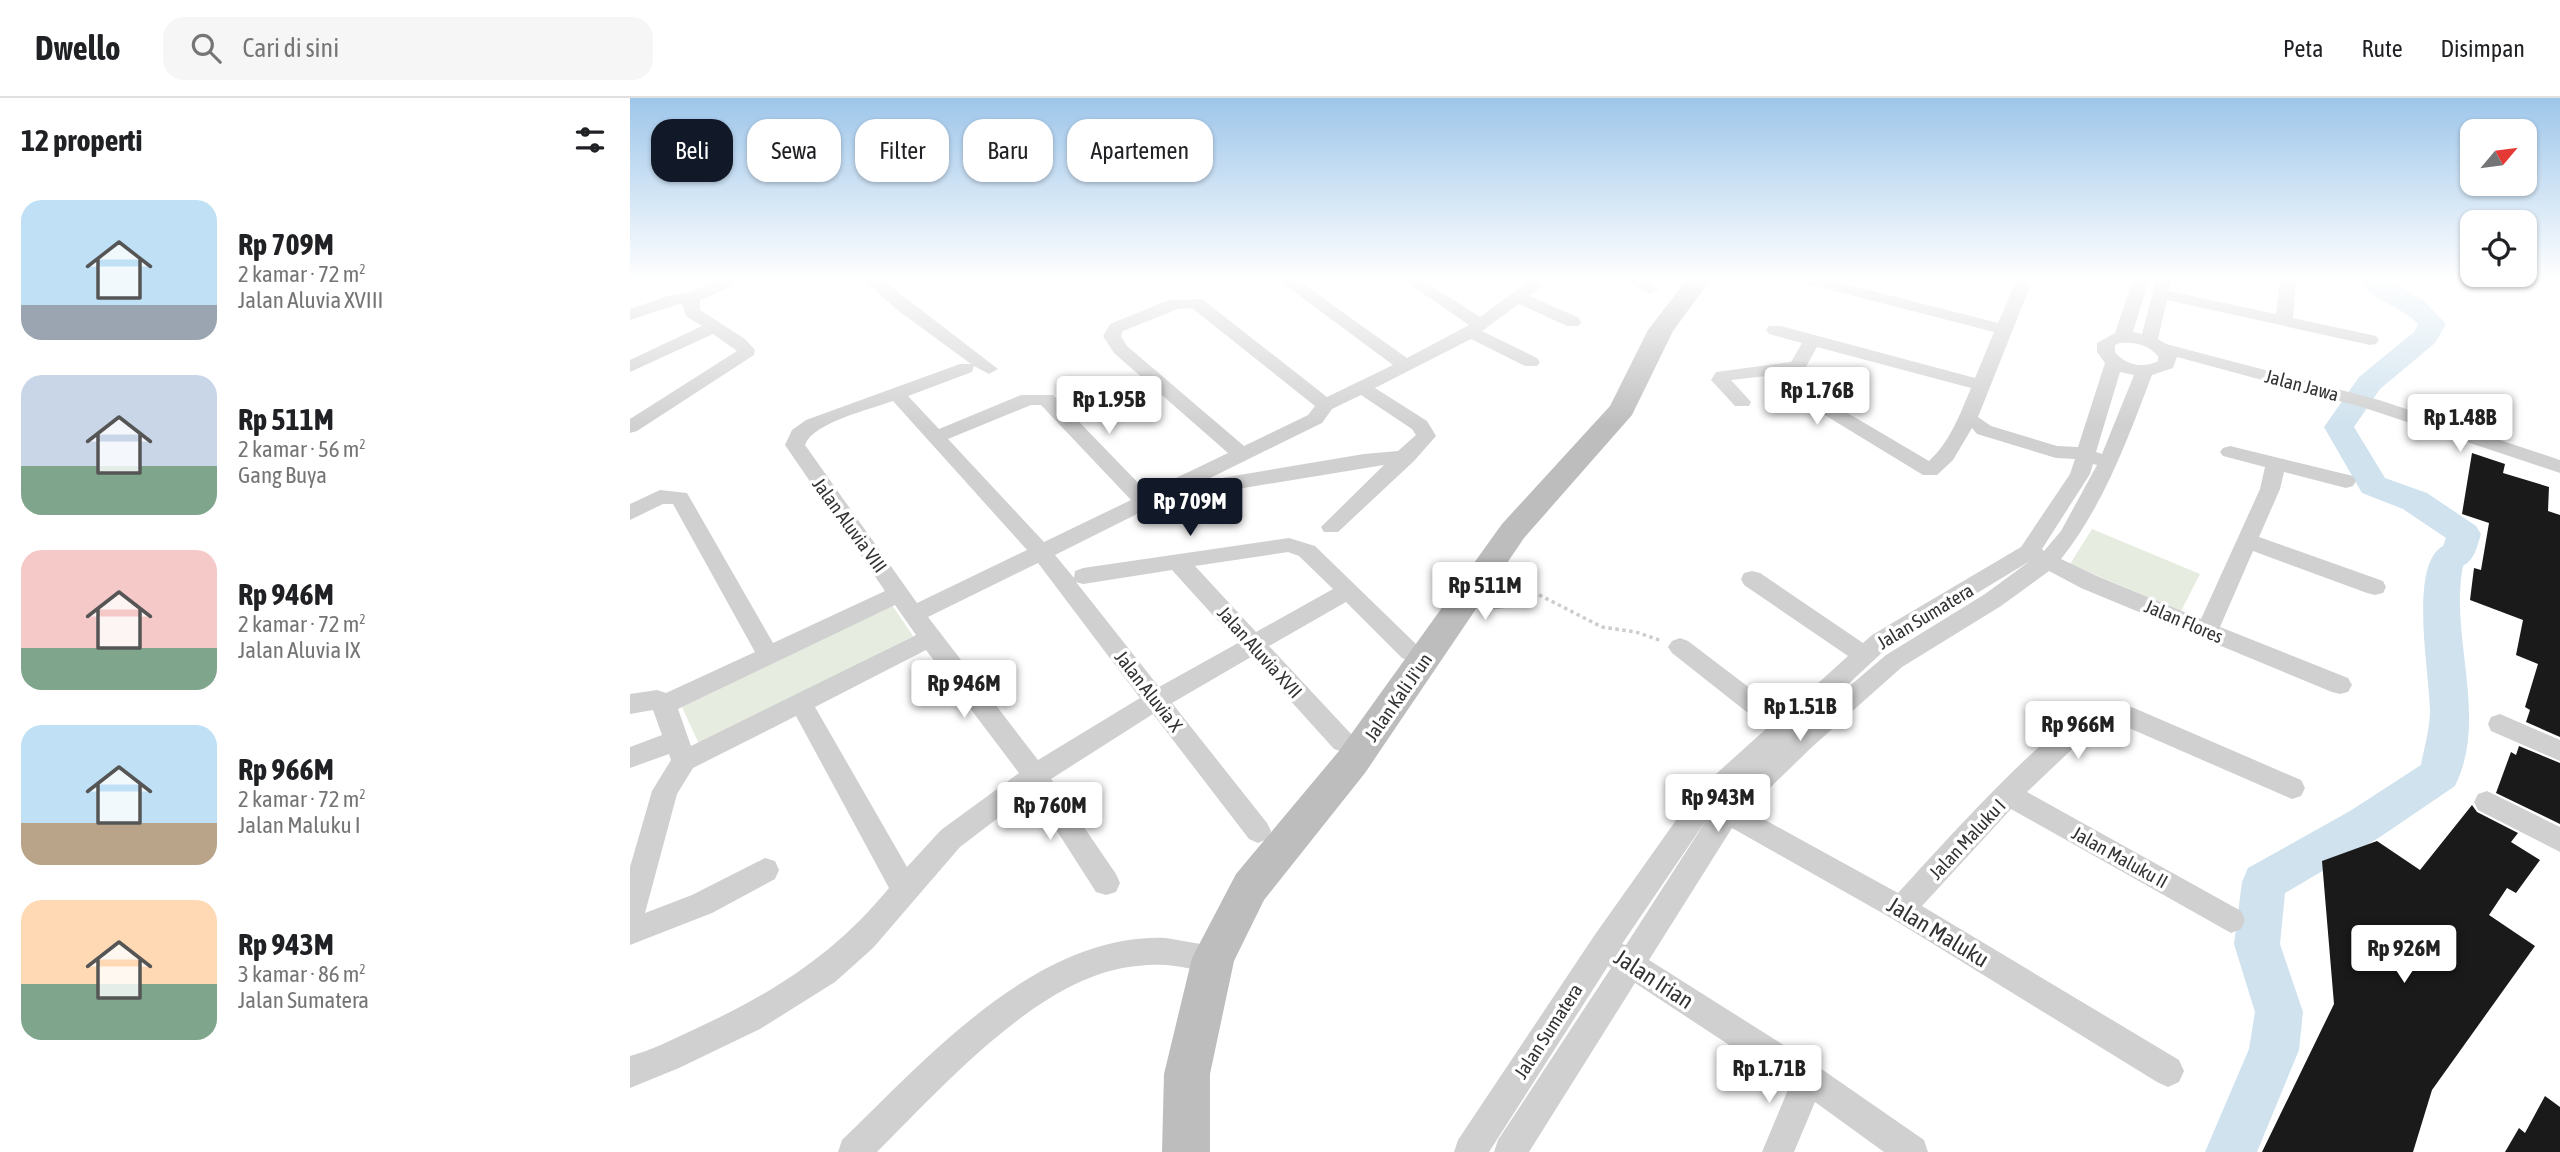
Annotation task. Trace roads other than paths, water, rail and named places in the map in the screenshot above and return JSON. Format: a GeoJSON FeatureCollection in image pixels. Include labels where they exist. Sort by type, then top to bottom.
{"type":"FeatureCollection","features":[{"type":"Feature","properties":{"kind":"street"},"geometry":{"type":"LineString","coordinates":[[630,367],[712,328]]}},
{"type":"Feature","properties":{"kind":"street"},"geometry":{"type":"LineString","coordinates":[[630,427],[745,355],[743,347],[717,328]]}},
{"type":"Feature","properties":{"kind":"street"},"geometry":{"type":"LineString","coordinates":[[934,328],[989,369]]}},
{"type":"Feature","properties":{"kind":"street"},"geometry":{"type":"LineString","coordinates":[[1116,328],[1112,337],[1119,349],[1241,454]]}},
{"type":"Feature","properties":{"kind":"street"},"geometry":{"type":"LineString","coordinates":[[1228,328],[1325,405]]}},
{"type":"Feature","properties":{"kind":"street"},"geometry":{"type":"LineString","coordinates":[[1354,328],[1405,365]]}},
{"type":"Feature","properties":{"kind":"street"},"geometry":{"type":"LineString","coordinates":[[914,614],[1315,419],[1322,414],[1325,405],[1363,388],[1474,328]]}},
{"type":"Feature","properties":{"kind":"street"},"geometry":{"type":"LineString","coordinates":[[1474,328],[1531,362]]}},
{"type":"Feature","properties":{"kind":"street","name":"Jalan Kali Ji'un"},"geometry":{"type":"LineString","coordinates":[[1186,1152],[1187,1074],[1213,958],[1250,887],[1352,762],[1513,531],[1622,410],[1662,328]]}},
{"type":"Feature","properties":{"kind":"street"},"geometry":{"type":"LineString","coordinates":[[1812,340],[1790,382],[1796,391],[1930,470],[1946,456],[1972,421],[2006,330],[1999,328]]}},
{"type":"Feature","properties":{"kind":"street"},"geometry":{"type":"LineString","coordinates":[[2123,337],[2126,328]]}},
{"type":"Feature","properties":{"kind":"street","name":"Jalan Sumatera"},"geometry":{"type":"LineString","coordinates":[[2088,456],[2156,356],[2159,328]]}},
{"type":"Feature","properties":{"kind":"street"},"geometry":{"type":"LineString","coordinates":[[2317,328],[2370,340]]}},
{"type":"Feature","properties":{"kind":"street"},"geometry":{"type":"LineString","coordinates":[[1775,330],[1983,386]]}},
{"type":"Feature","properties":{"kind":"street"},"geometry":{"type":"LineString","coordinates":[[2123,337],[2156,356],[2128,369],[2114,362],[2105,352],[2106,343],[2123,337]]}},
{"type":"Feature","properties":{"kind":"street","name":"Jalan Jawa"},"geometry":{"type":"LineString","coordinates":[[2156,356],[2342,402],[2560,467]]}},
{"type":"Feature","properties":{"kind":"street","name":"Jalan Sumatera"},"geometry":{"type":"LineString","coordinates":[[1470,1152],[1604,946],[1783,727],[1880,641],[2038,556],[2069,535],[2114,362]]}},
{"type":"Feature","properties":{"kind":"street"},"geometry":{"type":"LineString","coordinates":[[1742,402],[1720,380],[1722,376],[1797,367]]}},
{"type":"Feature","properties":{"kind":"street"},"geometry":{"type":"LineString","coordinates":[[799,434],[813,424],[966,368]]}},
{"type":"Feature","properties":{"kind":"street"},"geometry":{"type":"LineString","coordinates":[[1331,527],[1426,436],[1420,425],[1363,388]]}},
{"type":"Feature","properties":{"kind":"street","name":"Jalan Aluvia X"},"geometry":{"type":"LineString","coordinates":[[896,394],[1040,551],[1258,831]]}},
{"type":"Feature","properties":{"kind":"street"},"geometry":{"type":"LineString","coordinates":[[935,438],[1028,399],[1046,399],[1144,501]]}},
{"type":"Feature","properties":{"kind":"street","name":"Jalan Jawa"},"geometry":{"type":"LineString","coordinates":[[2381,413],[2560,479]]}},
{"type":"Feature","properties":{"kind":"street"},"geometry":{"type":"LineString","coordinates":[[1972,421],[1984,430],[2056,452],[2088,456]]}},
{"type":"Feature","properties":{"kind":"street","name":"Jalan Aluvia VIII"},"geometry":{"type":"LineString","coordinates":[[799,434],[796,449],[930,638],[1034,774],[1106,883]]}},
{"type":"Feature","properties":{"kind":"street"},"geometry":{"type":"LineString","coordinates":[[2231,452],[2346,481]]}},
{"type":"Feature","properties":{"kind":"street"},"geometry":{"type":"LineString","coordinates":[[1201,488],[1364,460],[1406,457]]}},
{"type":"Feature","properties":{"kind":"street"},"geometry":{"type":"LineString","coordinates":[[2207,631],[2270,489],[2276,463]]}},
{"type":"Feature","properties":{"kind":"street"},"geometry":{"type":"LineString","coordinates":[[630,513],[660,497],[680,498],[769,656]]}},
{"type":"Feature","properties":{"kind":"street"},"geometry":{"type":"LineString","coordinates":[[2248,541],[2375,587]]}},
{"type":"Feature","properties":{"kind":"street"},"geometry":{"type":"LineString","coordinates":[[1083,576],[1289,545],[1307,551],[1410,652]]}},
{"type":"Feature","properties":{"kind":"street","name":"Jalan Sumatera"},"geometry":{"type":"LineString","coordinates":[[1510,1152],[1629,963],[1716,806],[1803,740],[1894,661],[1993,600],[2038,556]]}},
{"type":"Feature","properties":{"kind":"street","name":"Jalan Flores"},"geometry":{"type":"LineString","coordinates":[[2038,556],[2207,631],[2340,685]]}},
{"type":"Feature","properties":{"kind":"street","name":"Jalan Aluvia XVII"},"geometry":{"type":"LineString","coordinates":[[1177,561],[1343,742]]}},
{"type":"Feature","properties":{"kind":"street"},"geometry":{"type":"LineString","coordinates":[[1752,579],[1863,655]]}},
{"type":"Feature","properties":{"kind":"street"},"geometry":{"type":"LineString","coordinates":[[1479,582],[1485,601],[1507,600]]}},
{"type":"Feature","properties":{"kind":"street"},"geometry":{"type":"LineString","coordinates":[[630,1072],[729,1030],[797,990],[849,953],[963,827],[1034,774],[1346,592]]}},
{"type":"Feature","properties":{"kind":"street"},"geometry":{"type":"LineString","coordinates":[[630,758],[674,733],[769,656],[900,594]]}},
{"type":"Feature","properties":{"kind":"street"},"geometry":{"type":"LineString","coordinates":[[630,742],[800,702],[930,638]]}},
{"type":"Feature","properties":{"kind":"street"},"geometry":{"type":"LineString","coordinates":[[1680,648],[1783,727]]}},
{"type":"Feature","properties":{"kind":"street"},"geometry":{"type":"LineString","coordinates":[[630,704],[657,700],[674,733],[665,791],[630,916]]}},
{"type":"Feature","properties":{"kind":"street"},"geometry":{"type":"LineString","coordinates":[[800,702],[905,890]]}},
{"type":"Feature","properties":{"kind":"street","name":"Jalan Maluku I"},"geometry":{"type":"LineString","coordinates":[[1901,909],[2008,794],[2080,726],[2109,712],[2124,715],[2292,788]]}},
{"type":"Feature","properties":{"kind":"street"},"geometry":{"type":"LineString","coordinates":[[2500,724],[2560,751]]}},
{"type":"Feature","properties":{"kind":"street","name":"Jalan Maluku II"},"geometry":{"type":"LineString","coordinates":[[2008,794],[2231,920]]}},
{"type":"Feature","properties":{"kind":"street"},"geometry":{"type":"LineString","coordinates":[[2487,802],[2560,840]]}},
{"type":"Feature","properties":{"kind":"street","name":"Jalan Maluku"},"geometry":{"type":"LineString","coordinates":[[1716,806],[1901,909],[2168,1071]]}},
{"type":"Feature","properties":{"kind":"street"},"geometry":{"type":"LineString","coordinates":[[630,932],[702,904],[765,870]]}},
{"type":"Feature","properties":{"kind":"street","name":"Jalan Irian"},"geometry":{"type":"LineString","coordinates":[[1604,946],[1809,1079],[1912,1152]]}},
{"type":"Feature","properties":{"kind":"street"},"geometry":{"type":"LineString","coordinates":[[854,1152],[972,1038],[1034,992],[1088,965],[1132,953],[1160,950],[1213,958]]}},
{"type":"Feature","properties":{"kind":"street"},"geometry":{"type":"LineString","coordinates":[[1778,1152],[1809,1079]]}},
{"type":"Feature","properties":{"kind":"waterway"},"geometry":{"type":"LineString","coordinates":[[2231,1152],[2274,1050],[2279,1012],[2257,944],[2264,882],[2365,824],[2440,774],[2450,714],[2441,587],[2447,559],[2458,553],[2464,534],[2415,501],[2373,485],[2339,427],[2369,383],[2425,337],[2430,328]]}}]}
